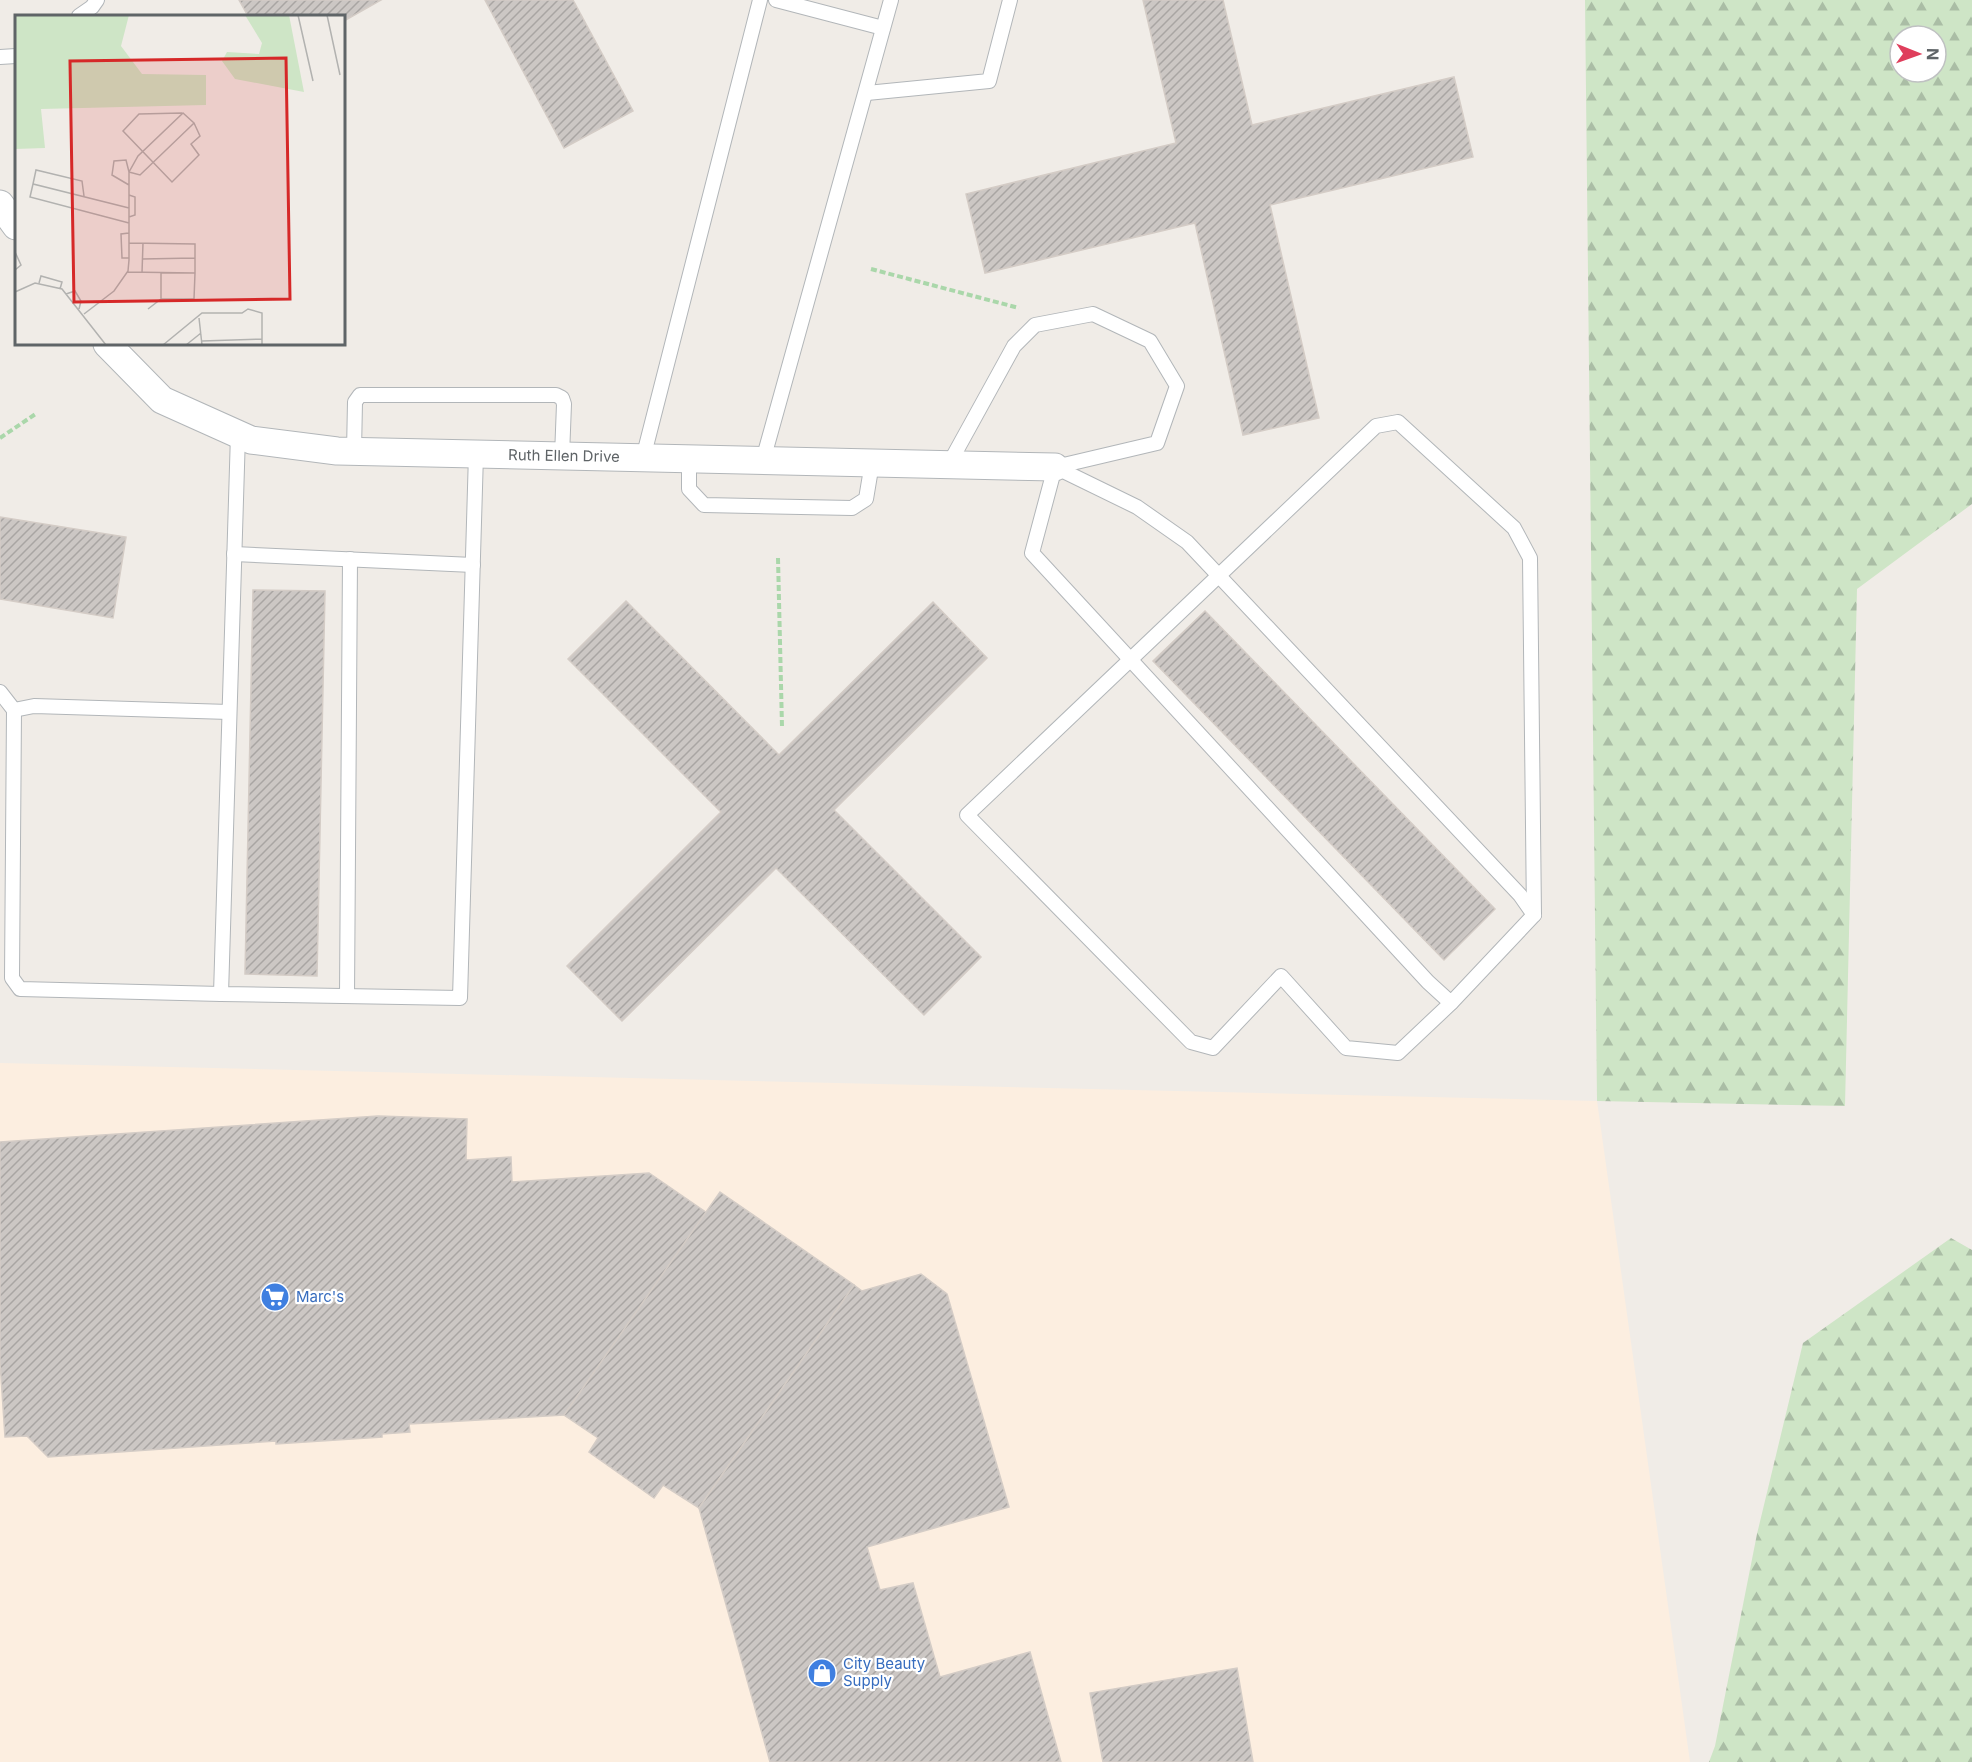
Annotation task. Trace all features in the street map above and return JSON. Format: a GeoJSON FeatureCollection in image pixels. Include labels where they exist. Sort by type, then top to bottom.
{"type":"FeatureCollection","features":[{"type":"Feature","properties":{"kind":"street"},"geometry":{"type":"LineString","coordinates":[[0,204],[15,225]]}},
{"type":"Feature","properties":{"kind":"street","name":"Ruth Ellen Drive"},"geometry":{"type":"LineString","coordinates":[[108,345],[162,400],[251,440],[354,451],[1055,467]]}},
{"type":"Feature","properties":{"kind":"lane"},"geometry":{"type":"LineString","coordinates":[[81,15],[92,8],[97,0]]}},
{"type":"Feature","properties":{"kind":"lane"},"geometry":{"type":"LineString","coordinates":[[643,458],[760,0]]}},
{"type":"Feature","properties":{"kind":"lane"},"geometry":{"type":"LineString","coordinates":[[776,0],[883,28]]}},
{"type":"Feature","properties":{"kind":"lane"},"geometry":{"type":"LineString","coordinates":[[763,460],[867,93],[891,0]]}},
{"type":"Feature","properties":{"kind":"lane"},"geometry":{"type":"LineString","coordinates":[[867,93],[988,81],[1010,0]]}},
{"type":"Feature","properties":{"kind":"lane"},"geometry":{"type":"LineString","coordinates":[[0,57],[15,56]]}},
{"type":"Feature","properties":{"kind":"lane"},"geometry":{"type":"LineString","coordinates":[[949,464],[1014,346],[1035,326],[1093,314],[1150,341],[1177,386],[1157,443],[1055,467]]}},
{"type":"Feature","properties":{"kind":"lane"},"geometry":{"type":"LineString","coordinates":[[354,451],[355,402],[360,395],[556,395],[562,398],[564,404],[562,456]]}},
{"type":"Feature","properties":{"kind":"lane"},"geometry":{"type":"LineString","coordinates":[[1398,422],[1514,528],[1530,558],[1534,915],[1451,1003],[1398,1053],[1346,1048],[1281,976],[1213,1048],[1191,1042],[967,815],[1132,660],[1217,574],[1376,426],[1398,422]]}},
{"type":"Feature","properties":{"kind":"lane"},"geometry":{"type":"LineString","coordinates":[[221,994],[238,434]]}},
{"type":"Feature","properties":{"kind":"lane"},"geometry":{"type":"LineString","coordinates":[[0,692],[14,710],[12,978],[20,989],[460,998],[476,454]]}},
{"type":"Feature","properties":{"kind":"lane"},"geometry":{"type":"LineString","coordinates":[[689,459],[689,489],[704,505],[852,508],[866,499],[872,463]]}},
{"type":"Feature","properties":{"kind":"lane"},"geometry":{"type":"LineString","coordinates":[[1055,467],[1137,507],[1187,542],[1520,895],[1534,915]]}},
{"type":"Feature","properties":{"kind":"lane"},"geometry":{"type":"LineString","coordinates":[[1055,467],[1032,553],[1428,982],[1451,1003]]}},
{"type":"Feature","properties":{"kind":"lane"},"geometry":{"type":"LineString","coordinates":[[234,554],[473,566]]}},
{"type":"Feature","properties":{"kind":"lane"},"geometry":{"type":"LineString","coordinates":[[347,996],[350,559]]}},
{"type":"Feature","properties":{"kind":"lane"},"geometry":{"type":"LineString","coordinates":[[14,710],[34,706],[229,712]]}},
{"type":"Feature","properties":{"kind":"path"},"geometry":{"type":"LineString","coordinates":[[871,269],[1024,309]]}},
{"type":"Feature","properties":{"kind":"path"},"geometry":{"type":"LineString","coordinates":[[0,438],[37,413]]}},
{"type":"Feature","properties":{"kind":"path"},"geometry":{"type":"LineString","coordinates":[[778,558],[782,727]]}},
{"type":"Feature","properties":{"kind":"shaded area"},"geometry":{"type":"Polygon","coordinates":[[[0,1063],[1597,1101],[1690,1762],[0,1762],[0,1063]]]}},
{"type":"Feature","properties":{"kind":"green space"},"geometry":{"type":"Polygon","coordinates":[[[1585,0],[1972,0],[1972,504],[1857,589],[1845,1106],[1597,1101],[1585,0]]]}},
{"type":"Feature","properties":{"kind":"green space"},"geometry":{"type":"Polygon","coordinates":[[[1951,1238],[1972,1250],[1972,1762],[1709,1762],[1715,1746],[1757,1534],[1803,1343],[1951,1238]]]}},
{"type":"Feature","properties":{"kind":"building"},"geometry":{"type":"Polygon","coordinates":[[[239,0],[381,0],[345,20],[345,15],[247,15],[239,0]]]}},
{"type":"Feature","properties":{"kind":"building"},"geometry":{"type":"Polygon","coordinates":[[[485,0],[573,0],[633,111],[564,148],[485,0]]]}},
{"type":"Feature","properties":{"kind":"building"},"geometry":{"type":"Polygon","coordinates":[[[1143,0],[1223,0],[1252,125],[1454,77],[1473,157],[1270,205],[1319,418],[1243,435],[1195,223],[985,273],[966,194],[1176,143],[1143,0]]]}},
{"type":"Feature","properties":{"kind":"building"},"geometry":{"type":"Polygon","coordinates":[[[0,517],[126,537],[113,618],[0,599],[0,517]]]}},
{"type":"Feature","properties":{"kind":"building"},"geometry":{"type":"Polygon","coordinates":[[[253,590],[325,591],[317,976],[245,974],[253,590]]]}},
{"type":"Feature","properties":{"kind":"building"},"geometry":{"type":"Polygon","coordinates":[[[626,601],[779,755],[933,602],[987,658],[834,810],[981,957],[924,1015],[776,868],[622,1021],[567,966],[721,812],[568,659],[626,601]]]}},
{"type":"Feature","properties":{"kind":"building"},"geometry":{"type":"Polygon","coordinates":[[[1205,611],[1495,909],[1444,960],[1153,661],[1205,611]]]}},
{"type":"Feature","properties":{"kind":"building"},"geometry":{"type":"Polygon","coordinates":[[[378,1116],[467,1119],[466,1160],[511,1157],[512,1182],[649,1173],[707,1213],[564,1415],[409,1424],[410,1432],[382,1434],[382,1437],[276,1444],[276,1441],[48,1457],[27,1436],[5,1437],[0,1362],[0,1142],[378,1116]]]}},
{"type":"Feature","properties":{"kind":"building"},"geometry":{"type":"Polygon","coordinates":[[[720,1192],[854,1285],[699,1508],[663,1485],[654,1498],[589,1452],[598,1438],[564,1415],[720,1192]]]}},
{"type":"Feature","properties":{"kind":"building"},"geometry":{"type":"Polygon","coordinates":[[[921,1274],[947,1294],[1009,1507],[867,1547],[880,1590],[913,1583],[940,1677],[1030,1652],[1061,1762],[770,1762],[699,1508],[854,1285],[862,1291],[921,1274]]]}},
{"type":"Feature","properties":{"kind":"building"},"geometry":{"type":"Polygon","coordinates":[[[1237,1668],[1253,1762],[1103,1762],[1090,1693],[1237,1668]]]}},
{"type":"Feature","properties":{"kind":"place","name":"Marc's"},"geometry":{"type":"Point","coordinates":[275,1297]}},
{"type":"Feature","properties":{"kind":"place","name":"City Beauty Supply"},"geometry":{"type":"Point","coordinates":[822,1673]}}]}
